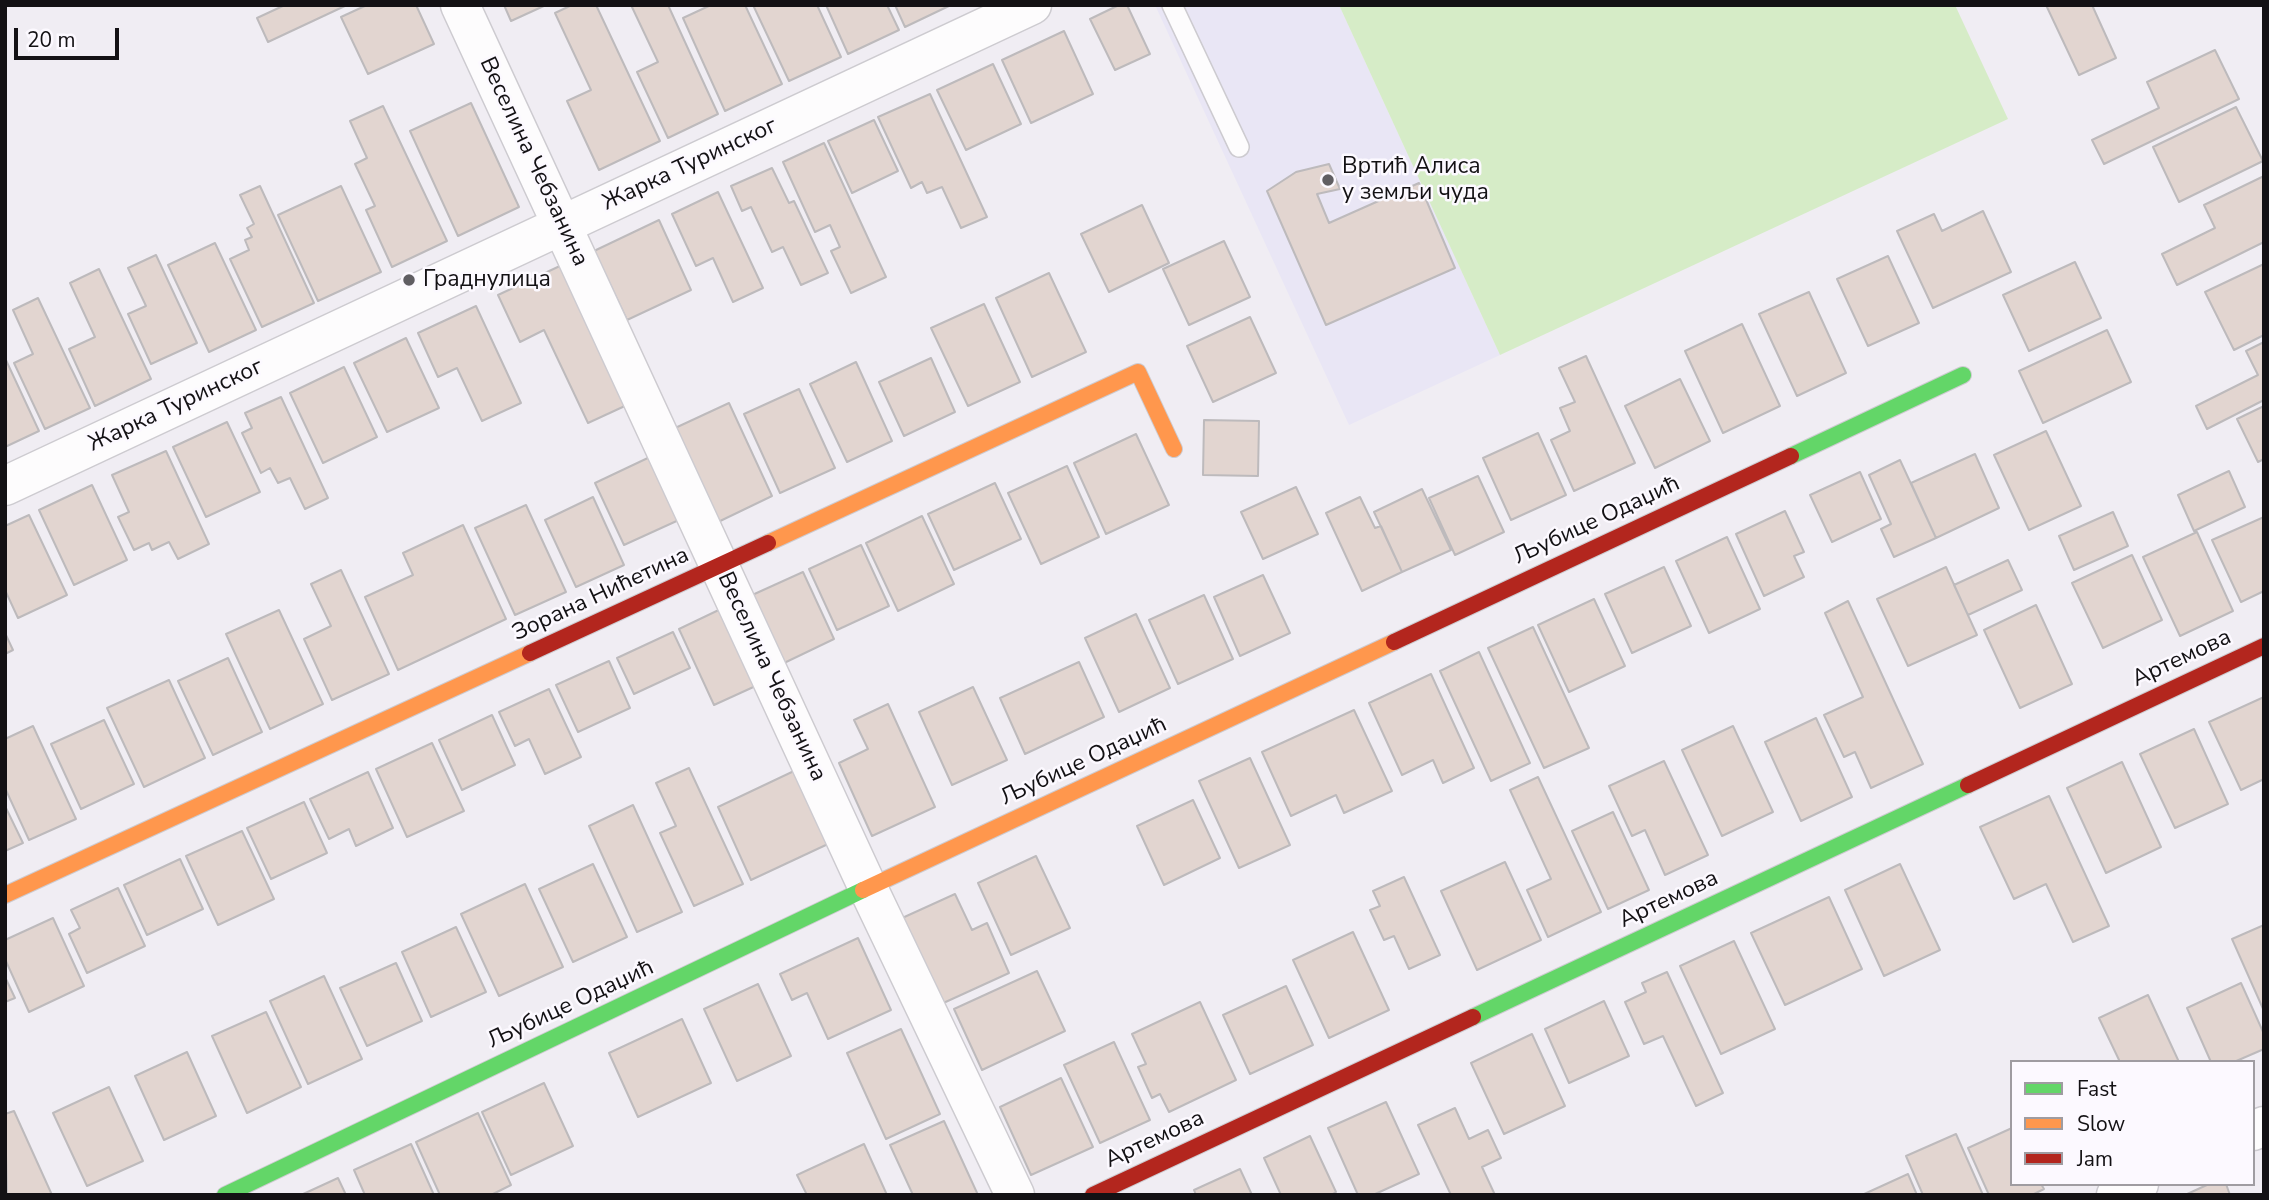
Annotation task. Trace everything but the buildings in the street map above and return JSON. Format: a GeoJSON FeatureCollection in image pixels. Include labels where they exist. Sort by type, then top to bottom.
{"type":"FeatureCollection","features":[{"type":"Feature","properties":{"kind":"street","name":"Веселина Чебзанина"},"geometry":{"type":"LineString","coordinates":[[460,5],[868,888],[1015,1195]]}},
{"type":"Feature","properties":{"kind":"street","name":"Жарка Туринског"},"geometry":{"type":"LineString","coordinates":[[5,485],[1032,5]]}},
{"type":"Feature","properties":{"kind":"street","name":"Зорана Нићетина"},"geometry":{"type":"LineString","coordinates":[[5,895],[1138,372],[1174,449]]}},
{"type":"Feature","properties":{"kind":"street","name":"Љубице Одаџић"},"geometry":{"type":"LineString","coordinates":[[225,1195],[868,888],[1963,375]]}},
{"type":"Feature","properties":{"kind":"street","name":"Артемова"},"geometry":{"type":"LineString","coordinates":[[1093,1195],[2264,646]]}},
{"type":"Feature","properties":{"kind":"street"},"geometry":{"type":"LineString","coordinates":[[2116,1195],[2135,1186]]}},
{"type":"Feature","properties":{"kind":"lane"},"geometry":{"type":"LineString","coordinates":[[1172,5],[1239,146]]}},
{"type":"Feature","properties":{"kind":"shaded area","name":"Вртић Алиса у земљи чуда"},"geometry":{"type":"Polygon","coordinates":[[[1155,5],[1339,5],[1500,355],[1349,425],[1155,5]]]}},
{"type":"Feature","properties":{"kind":"green space"},"geometry":{"type":"Polygon","coordinates":[[[1339,5],[1955,5],[2008,119],[1500,355],[1339,5]]]}},
{"type":"Feature","properties":{"kind":"traffic: fast"},"geometry":{"type":"LineString","coordinates":[[1791,456],[1963,375]]}},
{"type":"Feature","properties":{"kind":"traffic: fast"},"geometry":{"type":"LineString","coordinates":[[1473,1017],[1968,785]]}},
{"type":"Feature","properties":{"kind":"traffic: fast"},"geometry":{"type":"LineString","coordinates":[[225,1195],[863,890]]}},
{"type":"Feature","properties":{"kind":"traffic: slow"},"geometry":{"type":"LineString","coordinates":[[768,543],[1138,372],[1174,449]]}},
{"type":"Feature","properties":{"kind":"traffic: slow"},"geometry":{"type":"LineString","coordinates":[[863,890],[1394,642]]}},
{"type":"Feature","properties":{"kind":"traffic: slow"},"geometry":{"type":"LineString","coordinates":[[5,895],[530,653]]}},
{"type":"Feature","properties":{"kind":"traffic: jam"},"geometry":{"type":"LineString","coordinates":[[1394,642],[1791,456]]}},
{"type":"Feature","properties":{"kind":"traffic: jam"},"geometry":{"type":"LineString","coordinates":[[530,653],[768,543]]}},
{"type":"Feature","properties":{"kind":"traffic: jam"},"geometry":{"type":"LineString","coordinates":[[1968,785],[2264,646]]}},
{"type":"Feature","properties":{"kind":"traffic: jam"},"geometry":{"type":"LineString","coordinates":[[1093,1195],[1473,1017]]}},
{"type":"Feature","properties":{"kind":"place","name":"Вртић Алиса у земљи чуда"},"geometry":{"type":"Point","coordinates":[1328,180]}},
{"type":"Feature","properties":{"kind":"place","name":"Граднулица"},"geometry":{"type":"Point","coordinates":[409,280]}}]}
